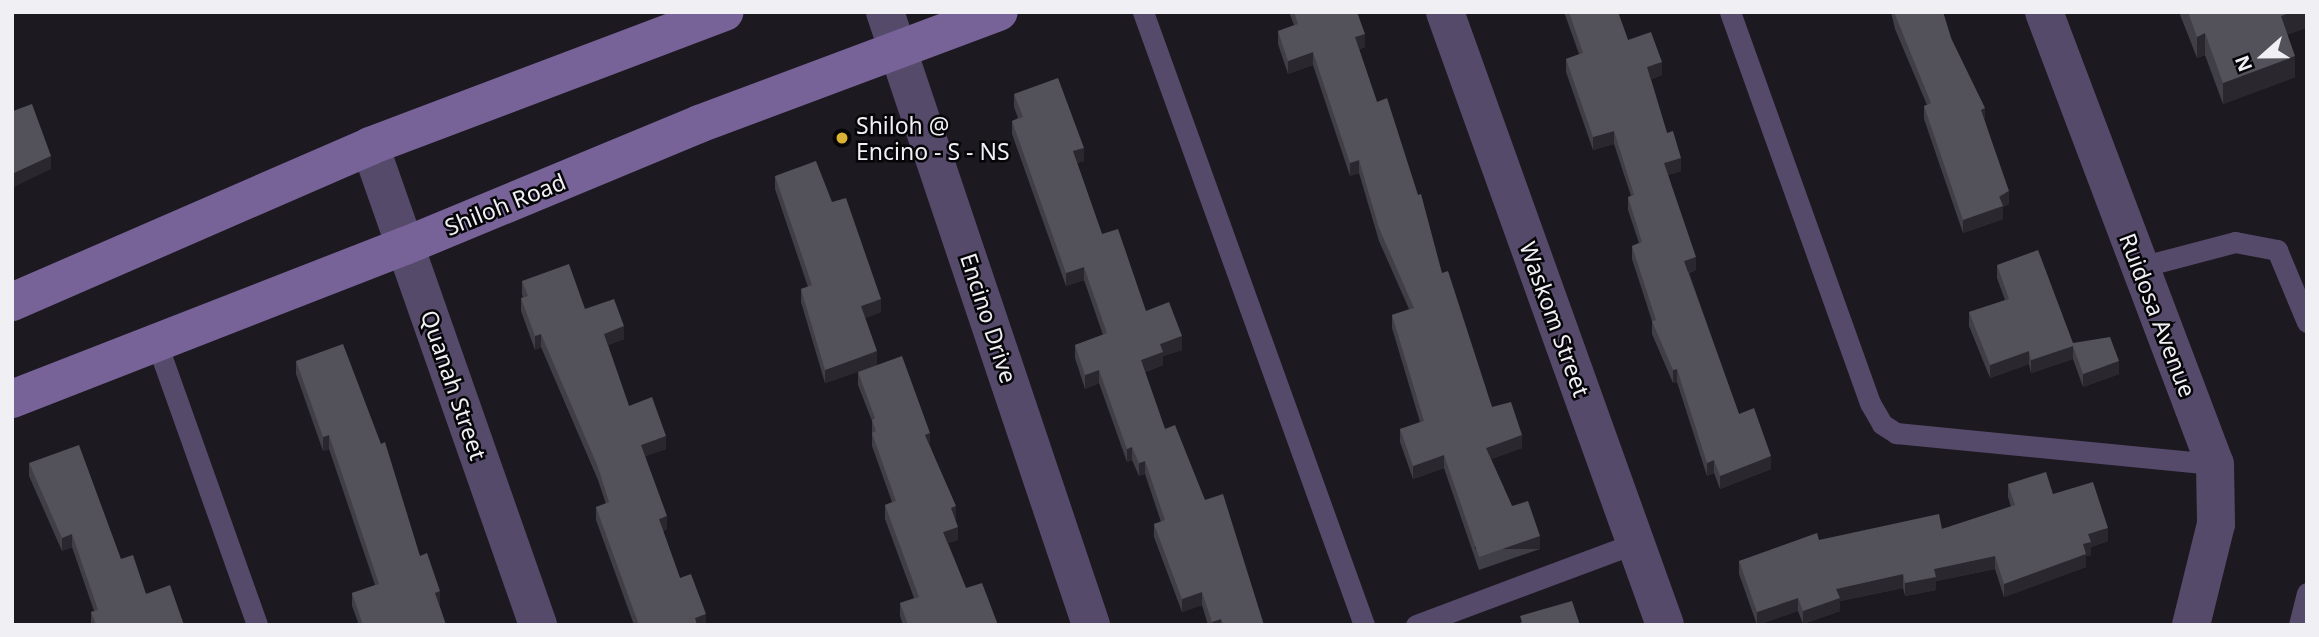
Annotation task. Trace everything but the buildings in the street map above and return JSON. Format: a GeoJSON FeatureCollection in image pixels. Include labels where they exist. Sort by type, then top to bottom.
{"type":"FeatureCollection","features":[{"type":"Feature","properties":{"kind":"main road"},"geometry":{"type":"LineString","coordinates":[[12,302],[370,146],[724,12]]}},
{"type":"Feature","properties":{"kind":"main road","name":"Shiloh Road"},"geometry":{"type":"LineString","coordinates":[[12,398],[405,246],[699,124],[999,12]]}},
{"type":"Feature","properties":{"kind":"street","name":"Encino Drive"},"geometry":{"type":"LineString","coordinates":[[885,12],[900,50],[1091,625]]}},
{"type":"Feature","properties":{"kind":"street","name":"Waskom Street"},"geometry":{"type":"LineString","coordinates":[[1445,12],[1665,625]]}},
{"type":"Feature","properties":{"kind":"street","name":"Ruidosa Avenue"},"geometry":{"type":"LineString","coordinates":[[2044,12],[2215,464],[2216,524],[2190,625]]}},
{"type":"Feature","properties":{"kind":"street","name":"Quanah Street"},"geometry":{"type":"LineString","coordinates":[[370,146],[538,625]]}},
{"type":"Feature","properties":{"kind":"lane"},"geometry":{"type":"LineString","coordinates":[[1143,12],[1364,625]]}},
{"type":"Feature","properties":{"kind":"lane"},"geometry":{"type":"LineString","coordinates":[[1730,12],[1870,404],[1882,424],[1896,433],[2215,464]]}},
{"type":"Feature","properties":{"kind":"lane"},"geometry":{"type":"LineString","coordinates":[[2140,267],[2235,242],[2277,250],[2307,322]]}},
{"type":"Feature","properties":{"kind":"lane"},"geometry":{"type":"LineString","coordinates":[[156,341],[257,625]]}},
{"type":"Feature","properties":{"kind":"lane"},"geometry":{"type":"LineString","coordinates":[[1416,625],[1635,543]]}},
{"type":"Feature","properties":{"kind":"lane"},"geometry":{"type":"LineString","coordinates":[[2299,625],[2307,593]]}},
{"type":"Feature","properties":{"kind":"place","name":"Shiloh @ Encino - S - NS"},"geometry":{"type":"Point","coordinates":[842,138]}}]}
